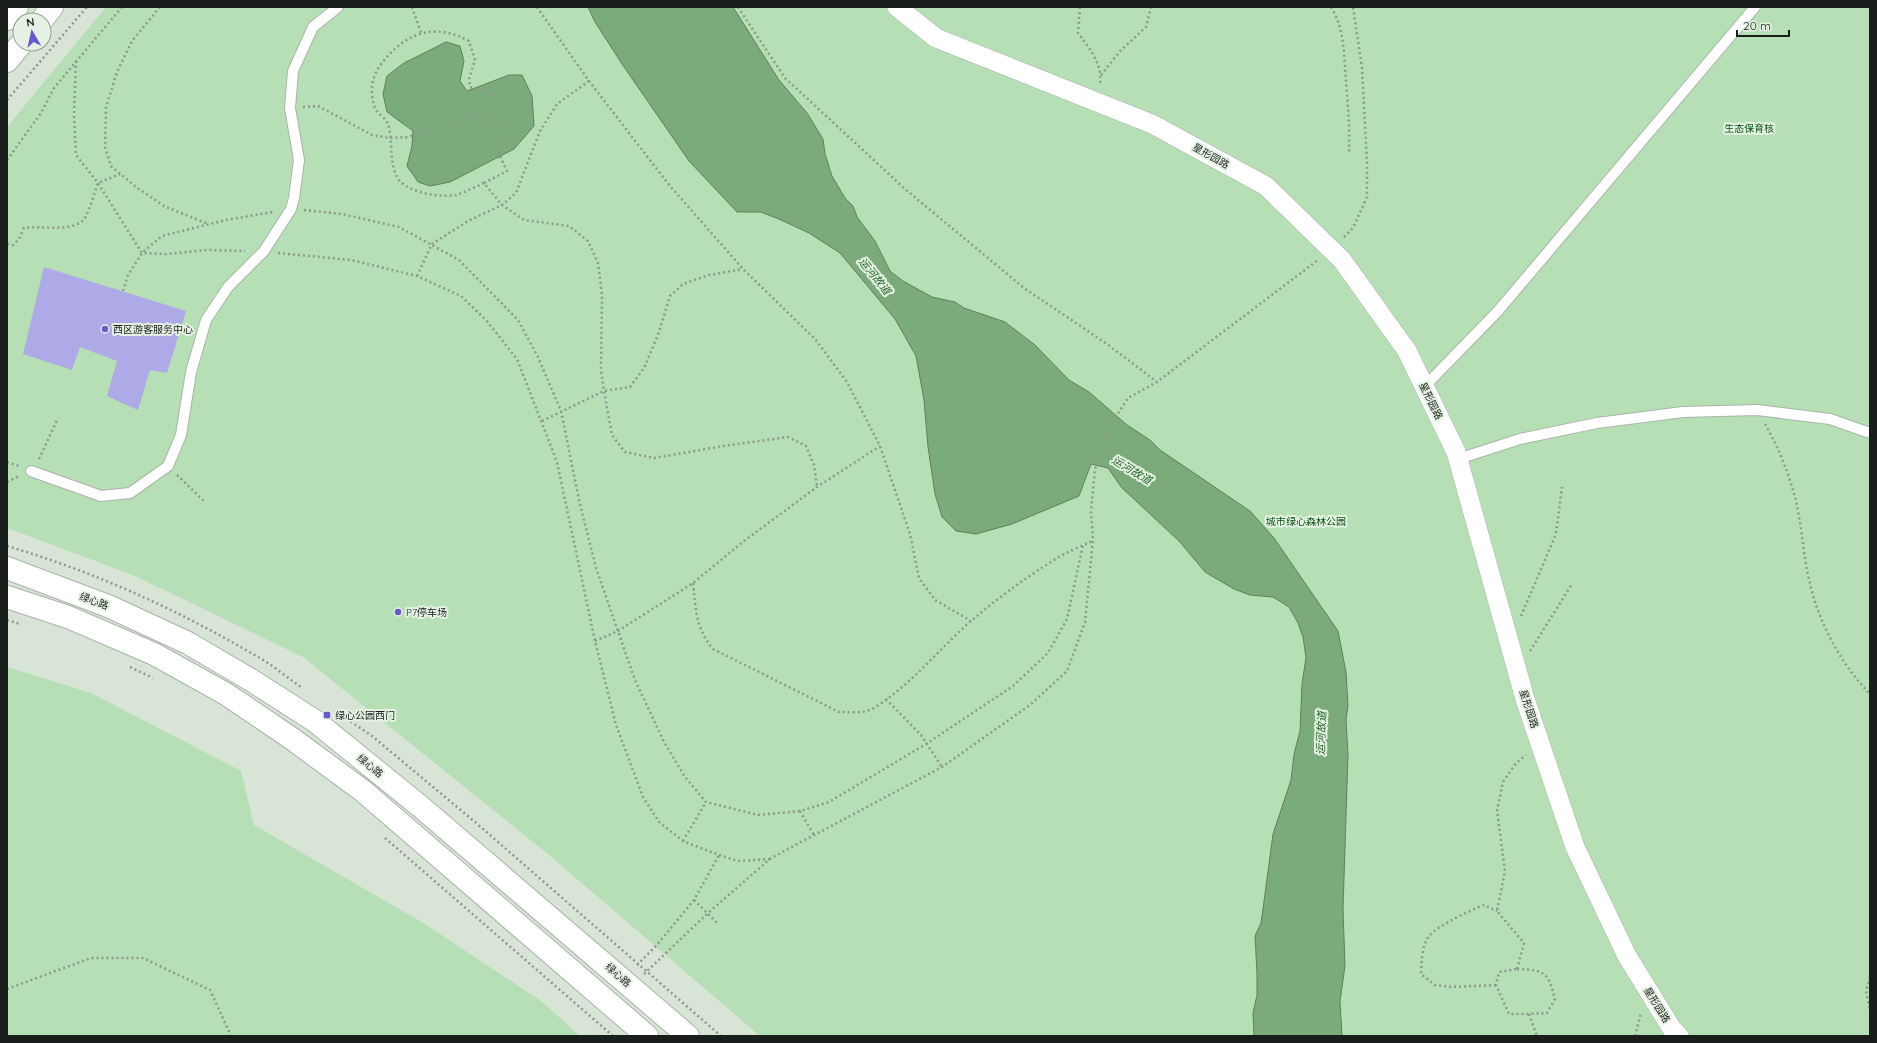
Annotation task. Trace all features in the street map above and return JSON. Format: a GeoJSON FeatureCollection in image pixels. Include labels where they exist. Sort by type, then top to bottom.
{"type":"FeatureCollection","features":[{"type":"Feature","properties":{"kind":"main road"},"geometry":{"type":"LineString","coordinates":[[7,19],[17,7]]}},
{"type":"Feature","properties":{"kind":"main road"},"geometry":{"type":"LineString","coordinates":[[7,61],[14,52]]}},
{"type":"Feature","properties":{"kind":"main road","name":"绿心路"},"geometry":{"type":"LineString","coordinates":[[7,568],[108,606],[188,643],[251,680],[315,722],[421,807],[688,1036]]}},
{"type":"Feature","properties":{"kind":"main road"},"geometry":{"type":"LineString","coordinates":[[7,598],[68,617],[154,654],[226,694],[291,738],[363,791],[647,1036]]}},
{"type":"Feature","properties":{"kind":"street","name":"星形园路"},"geometry":{"type":"LineString","coordinates":[[897,7],[936,38],[1152,124],[1266,186],[1342,260],[1407,351],[1458,459],[1525,699],[1578,854],[1627,956],[1672,1029],[1679,1036]]}},
{"type":"Feature","properties":{"kind":"lane"},"geometry":{"type":"LineString","coordinates":[[31,471],[101,496],[130,493],[168,466],[181,435],[191,372],[206,320],[228,286],[264,252],[291,209],[299,160],[290,108],[293,71],[313,27],[338,7]]}},
{"type":"Feature","properties":{"kind":"lane"},"geometry":{"type":"LineString","coordinates":[[1424,387],[1498,311],[1756,7]]}},
{"type":"Feature","properties":{"kind":"lane"},"geometry":{"type":"LineString","coordinates":[[1458,459],[1520,439],[1597,422],[1683,412],[1757,410],[1830,419],[1870,433]]}},
{"type":"Feature","properties":{"kind":"path"},"geometry":{"type":"LineString","coordinates":[[7,100],[87,7]]}},
{"type":"Feature","properties":{"kind":"path"},"geometry":{"type":"LineString","coordinates":[[7,160],[41,112],[54,88],[122,7]]}},
{"type":"Feature","properties":{"kind":"path"},"geometry":{"type":"LineString","coordinates":[[160,7],[132,41],[117,72],[106,107],[105,147],[111,166],[136,187],[164,206],[209,224]]}},
{"type":"Feature","properties":{"kind":"path"},"geometry":{"type":"LineString","coordinates":[[412,7],[421,33]]}},
{"type":"Feature","properties":{"kind":"path"},"geometry":{"type":"LineString","coordinates":[[537,7],[589,81],[670,186],[743,269],[816,340],[847,382],[880,446],[910,534],[918,578],[935,600],[971,621]]}},
{"type":"Feature","properties":{"kind":"path"},"geometry":{"type":"LineString","coordinates":[[738,7],[785,78],[905,188],[1024,288],[1107,344],[1157,382]]}},
{"type":"Feature","properties":{"kind":"path"},"geometry":{"type":"LineString","coordinates":[[1080,7],[1078,34],[1094,54],[1101,75],[1097,102]]}},
{"type":"Feature","properties":{"kind":"path"},"geometry":{"type":"LineString","coordinates":[[1101,75],[1121,50],[1146,27],[1151,7]]}},
{"type":"Feature","properties":{"kind":"path"},"geometry":{"type":"LineString","coordinates":[[1331,7],[1336,14],[1343,35],[1350,131],[1349,153]]}},
{"type":"Feature","properties":{"kind":"path"},"geometry":{"type":"LineString","coordinates":[[627,983],[772,858],[815,837],[942,767],[1030,706],[1067,671],[1085,622],[1092,540],[1091,512],[1095,469],[1110,426],[1128,398],[1157,382],[1332,249],[1353,228],[1367,197],[1367,164],[1362,68],[1353,7]]}},
{"type":"Feature","properties":{"kind":"path"},"geometry":{"type":"LineString","coordinates":[[290,108],[318,106],[372,135],[390,138],[408,137],[434,127],[448,129],[470,114],[506,127],[499,154],[507,171],[484,183],[455,195],[429,195],[411,189],[396,177],[390,138],[388,123],[375,109],[372,87],[377,69],[400,43],[421,33],[440,31],[455,34],[469,42],[475,60],[469,79],[470,87],[495,95],[490,121]]}},
{"type":"Feature","properties":{"kind":"path"},"geometry":{"type":"LineString","coordinates":[[76,61],[74,115],[76,155],[98,183],[142,253]]}},
{"type":"Feature","properties":{"kind":"path"},"geometry":{"type":"LineString","coordinates":[[417,276],[432,244],[468,221],[502,205],[516,193],[540,131],[556,104],[589,81]]}},
{"type":"Feature","properties":{"kind":"path"},"geometry":{"type":"LineString","coordinates":[[7,244],[12,245],[19,239],[24,228],[75,226],[86,218],[98,183],[120,174]]}},
{"type":"Feature","properties":{"kind":"path"},"geometry":{"type":"LineString","coordinates":[[484,183],[502,205],[524,220],[569,226],[588,241],[598,263],[602,295],[601,370],[604,391],[612,435],[625,452],[654,458],[788,437],[806,446],[814,465],[816,486]]}},
{"type":"Feature","properties":{"kind":"path"},"geometry":{"type":"LineString","coordinates":[[123,292],[128,275],[142,253],[162,236],[209,224],[291,209],[342,214],[399,227],[459,260],[518,320],[538,357],[560,411],[579,500],[596,568],[635,680],[664,742],[685,778],[706,802],[758,816],[800,811],[829,802],[926,744],[1013,686],[1048,653],[1067,619],[1083,545]]}},
{"type":"Feature","properties":{"kind":"path"},"geometry":{"type":"LineString","coordinates":[[142,253],[166,254],[207,250],[264,252],[351,260],[417,276],[461,296],[486,320],[517,358],[557,462],[595,641],[616,725],[643,797],[660,822],[682,841],[719,856],[738,861],[772,858]]}},
{"type":"Feature","properties":{"kind":"path"},"geometry":{"type":"LineString","coordinates":[[542,421],[604,391],[630,387],[644,368],[658,335],[670,296],[683,284],[709,275],[743,269]]}},
{"type":"Feature","properties":{"kind":"path"},"geometry":{"type":"LineString","coordinates":[[1757,410],[1772,436],[1785,465],[1795,498],[1810,585],[1821,618],[1835,647],[1851,672],[1870,694]]}},
{"type":"Feature","properties":{"kind":"path"},"geometry":{"type":"LineString","coordinates":[[7,482],[31,471],[42,454],[58,418]]}},
{"type":"Feature","properties":{"kind":"path"},"geometry":{"type":"LineString","coordinates":[[595,641],[618,631],[693,583],[744,541],[816,486],[880,446]]}},
{"type":"Feature","properties":{"kind":"path"},"geometry":{"type":"LineString","coordinates":[[168,466],[206,502]]}},
{"type":"Feature","properties":{"kind":"path"},"geometry":{"type":"LineString","coordinates":[[1509,642],[1556,534],[1562,487]]}},
{"type":"Feature","properties":{"kind":"path"},"geometry":{"type":"LineString","coordinates":[[693,583],[697,619],[703,637],[713,649],[839,712],[860,712],[873,709],[886,699],[929,663],[971,621],[1019,584],[1055,559],[1092,540]]}},
{"type":"Feature","properties":{"kind":"path"},"geometry":{"type":"LineString","coordinates":[[1529,652],[1572,584]]}},
{"type":"Feature","properties":{"kind":"path"},"geometry":{"type":"LineString","coordinates":[[7,620],[21,624]]}},
{"type":"Feature","properties":{"kind":"path"},"geometry":{"type":"LineString","coordinates":[[126,665],[154,678]]}},
{"type":"Feature","properties":{"kind":"path"},"geometry":{"type":"LineString","coordinates":[[886,699],[921,735],[942,767]]}},
{"type":"Feature","properties":{"kind":"path"},"geometry":{"type":"LineString","coordinates":[[1496,911],[1505,871],[1497,810],[1503,782],[1516,763],[1541,744]]}},
{"type":"Feature","properties":{"kind":"path"},"geometry":{"type":"LineString","coordinates":[[682,841],[706,802]]}},
{"type":"Feature","properties":{"kind":"path"},"geometry":{"type":"LineString","coordinates":[[800,811],[815,837]]}},
{"type":"Feature","properties":{"kind":"path"},"geometry":{"type":"LineString","coordinates":[[383,836],[613,1036]]}},
{"type":"Feature","properties":{"kind":"path"},"geometry":{"type":"LineString","coordinates":[[627,983],[694,900],[719,856]]}},
{"type":"Feature","properties":{"kind":"path"},"geometry":{"type":"LineString","coordinates":[[694,900],[718,924]]}},
{"type":"Feature","properties":{"kind":"path"},"geometry":{"type":"LineString","coordinates":[[1496,985],[1451,987],[1435,985],[1421,974],[1424,948],[1430,935],[1468,911],[1484,905],[1496,911],[1524,944],[1517,969]]}},
{"type":"Feature","properties":{"kind":"path"},"geometry":{"type":"LineString","coordinates":[[7,989],[91,958],[143,958],[210,990],[231,1036]]}},
{"type":"Feature","properties":{"kind":"path"},"geometry":{"type":"LineString","coordinates":[[1517,969],[1539,970],[1550,980],[1555,999],[1547,1013],[1509,1014],[1496,985],[1499,972],[1517,969]]}},
{"type":"Feature","properties":{"kind":"path"},"geometry":{"type":"LineString","coordinates":[[1870,977],[1866,991],[1870,1011]]}},
{"type":"Feature","properties":{"kind":"path"},"geometry":{"type":"LineString","coordinates":[[1529,1014],[1537,1036]]}},
{"type":"Feature","properties":{"kind":"green space","name":"城市绿心森林公园"},"geometry":{"type":"Polygon","coordinates":[[[106,7],[1870,7],[1870,1036],[760,1036],[549,855],[303,657],[133,575],[7,528],[7,127],[106,7]]]}},
{"type":"Feature","properties":{"kind":"green space"},"geometry":{"type":"Polygon","coordinates":[[[7,667],[91,693],[241,771],[254,825],[425,924],[541,1001],[580,1036],[7,1036],[7,667]]]}},
{"type":"Feature","properties":{"kind":"water","name":"运河故道"},"geometry":{"type":"Polygon","coordinates":[[[588,7],[733,7],[779,80],[807,113],[823,139],[825,154],[832,176],[845,198],[853,206],[857,217],[875,241],[890,271],[903,281],[932,297],[955,302],[964,308],[1005,322],[1035,345],[1069,380],[1089,392],[1127,425],[1150,440],[1160,450],[1250,511],[1274,538],[1338,631],[1346,672],[1348,755],[1343,909],[1345,966],[1340,1001],[1342,1036],[1254,1036],[1253,1013],[1257,995],[1255,936],[1261,923],[1273,834],[1291,780],[1294,754],[1300,731],[1302,684],[1306,658],[1303,637],[1298,623],[1289,607],[1273,597],[1250,595],[1234,589],[1205,572],[1179,541],[1122,488],[1108,468],[1091,464],[1079,496],[1012,524],[976,534],[956,531],[942,517],[935,494],[928,447],[924,400],[916,356],[895,319],[840,253],[809,233],[761,212],[737,212],[689,161],[622,64],[595,22],[588,7]]]}},
{"type":"Feature","properties":{"kind":"water"},"geometry":{"type":"Polygon","coordinates":[[[446,42],[460,46],[464,61],[460,81],[467,91],[509,75],[522,75],[532,96],[534,126],[514,149],[450,182],[430,186],[418,182],[407,166],[412,146],[413,131],[387,112],[383,94],[387,76],[404,63],[446,42]]]}},
{"type":"Feature","properties":{"kind":"building","name":"西区游客服务中心"},"geometry":{"type":"Polygon","coordinates":[[[44,267],[186,311],[167,373],[150,370],[138,410],[107,396],[117,361],[80,347],[72,370],[23,354],[44,267]]]}},
{"type":"Feature","properties":{"kind":"place","name":"西区游客服务中心"},"geometry":{"type":"Point","coordinates":[105,329]}},
{"type":"Feature","properties":{"kind":"place","name":"P7停车场"},"geometry":{"type":"Point","coordinates":[398,612]}},
{"type":"Feature","properties":{"kind":"place","name":"绿心公园西门"},"geometry":{"type":"Point","coordinates":[327,715]}},
{"type":"Feature","properties":{"kind":"park label","name":"生态保育核"},"geometry":{"type":"Point","coordinates":[1749,128]}}]}
